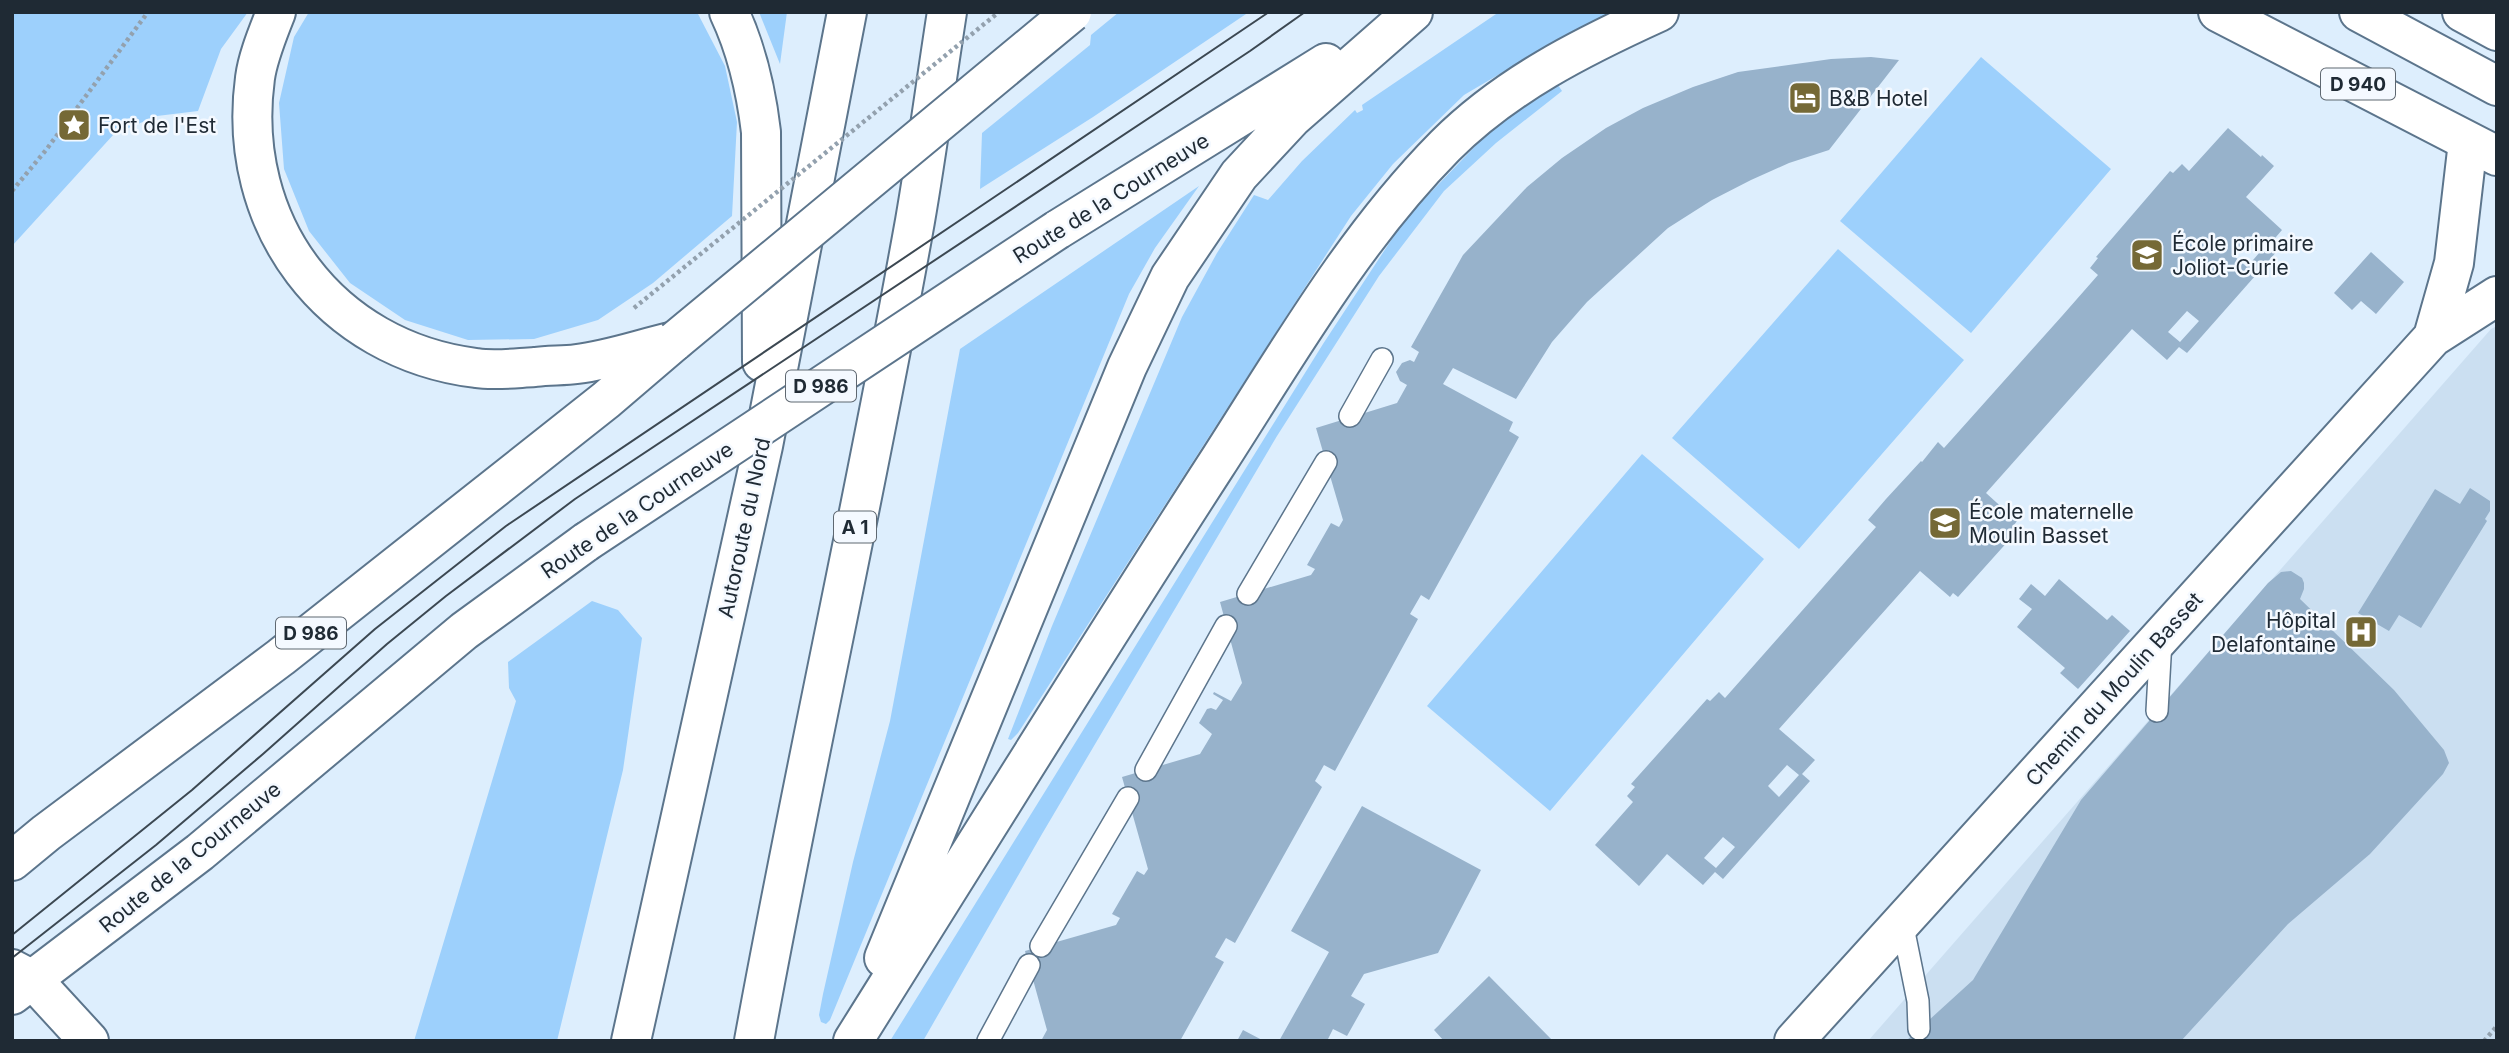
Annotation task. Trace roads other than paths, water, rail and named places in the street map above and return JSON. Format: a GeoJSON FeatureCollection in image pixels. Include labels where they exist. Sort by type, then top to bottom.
{"type":"FeatureCollection","features":[{"type":"Feature","properties":{"kind":"main road"},"geometry":{"type":"LineString","coordinates":[[276,12],[254,87],[254,152],[260,186],[287,249],[307,278],[332,304],[386,342],[414,354],[479,369],[578,364],[676,341]]}},
{"type":"Feature","properties":{"kind":"main road"},"geometry":{"type":"LineString","coordinates":[[729,12],[747,61],[757,99],[761,132],[763,446]]}},
{"type":"Feature","properties":{"kind":"main road","name":"Autoroute du Nord"},"geometry":{"type":"LineString","coordinates":[[631,1041],[763,446],[847,12]]}},
{"type":"Feature","properties":{"kind":"main road","name":"A 1"},"geometry":{"type":"LineString","coordinates":[[754,1041],[789,850],[836,626],[915,220],[947,12]]}},
{"type":"Feature","properties":{"kind":"main road","name":"D 986"},"geometry":{"type":"LineString","coordinates":[[12,861],[281,657],[606,400],[1072,12]]}},
{"type":"Feature","properties":{"kind":"main road"},"geometry":{"type":"LineString","coordinates":[[851,1041],[1127,367],[1170,277],[1239,175],[1292,118],[1411,12]]}},
{"type":"Feature","properties":{"kind":"main road","name":"Route de la Courneuve"},"geometry":{"type":"LineString","coordinates":[[19,982],[200,852],[464,631],[586,542],[1057,230],[1411,12]]}},
{"type":"Feature","properties":{"kind":"main road"},"geometry":{"type":"LineString","coordinates":[[851,1041],[1122,610],[1339,275],[1388,208],[1446,144],[1504,95],[1585,46],[1659,12]]}},
{"type":"Feature","properties":{"kind":"main road","name":"D 940"},"geometry":{"type":"LineString","coordinates":[[2218,12],[2483,149]]}},
{"type":"Feature","properties":{"kind":"main road"},"geometry":{"type":"LineString","coordinates":[[2359,12],[2497,86]]}},
{"type":"Feature","properties":{"kind":"main road"},"geometry":{"type":"LineString","coordinates":[[2462,12],[2497,31]]}},
{"type":"Feature","properties":{"kind":"main road"},"geometry":{"type":"LineString","coordinates":[[2433,337],[2483,149]]}},
{"type":"Feature","properties":{"kind":"main road"},"geometry":{"type":"LineString","coordinates":[[2433,337],[2497,296]]}},
{"type":"Feature","properties":{"kind":"main road","name":"Chemin du Moulin Basset"},"geometry":{"type":"LineString","coordinates":[[1794,1041],[2433,337]]}},
{"type":"Feature","properties":{"kind":"main road"},"geometry":{"type":"LineString","coordinates":[[19,982],[89,1041]]}},
{"type":"Feature","properties":{"kind":"lane"},"geometry":{"type":"LineString","coordinates":[[1350,416],[1382,359]]}},
{"type":"Feature","properties":{"kind":"lane"},"geometry":{"type":"LineString","coordinates":[[1248,594],[1326,462]]}},
{"type":"Feature","properties":{"kind":"lane"},"geometry":{"type":"LineString","coordinates":[[1146,770],[1226,625]]}},
{"type":"Feature","properties":{"kind":"lane"},"geometry":{"type":"LineString","coordinates":[[2157,711],[2161,638]]}},
{"type":"Feature","properties":{"kind":"lane"},"geometry":{"type":"LineString","coordinates":[[1041,946],[1128,798]]}},
{"type":"Feature","properties":{"kind":"lane"},"geometry":{"type":"LineString","coordinates":[[1902,922],[1918,1001],[1919,1028]]}},
{"type":"Feature","properties":{"kind":"lane"},"geometry":{"type":"LineString","coordinates":[[988,1041],[1030,965]]}},
{"type":"Feature","properties":{"kind":"tram line"},"geometry":{"type":"LineString","coordinates":[[12,935],[192,790],[375,629],[506,526],[1269,12]]}},
{"type":"Feature","properties":{"kind":"tram line"},"geometry":{"type":"LineString","coordinates":[[12,958],[156,845],[387,644],[575,499],[1305,12]]}},
{"type":"Feature","properties":{"kind":"place","name":"B&B Hotel"},"geometry":{"type":"Point","coordinates":[1805,98]}},
{"type":"Feature","properties":{"kind":"place","name":"Fort de l'Est"},"geometry":{"type":"Point","coordinates":[74,125]}},
{"type":"Feature","properties":{"kind":"place","name":"École primaire Joliot-Curie"},"geometry":{"type":"Point","coordinates":[2147,255]}},
{"type":"Feature","properties":{"kind":"place","name":"École maternelle Moulin Basset"},"geometry":{"type":"Point","coordinates":[1945,523]}},
{"type":"Feature","properties":{"kind":"place","name":"Hôpital Delafontaine"},"geometry":{"type":"Point","coordinates":[2361,632]}}]}
